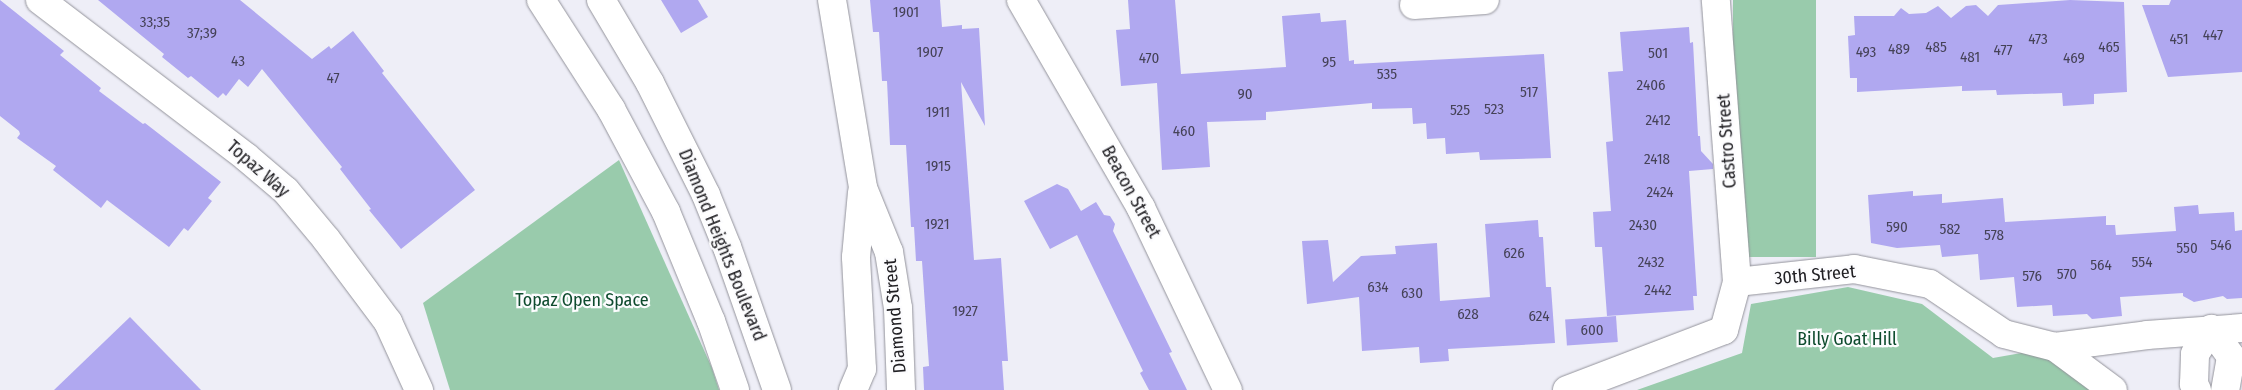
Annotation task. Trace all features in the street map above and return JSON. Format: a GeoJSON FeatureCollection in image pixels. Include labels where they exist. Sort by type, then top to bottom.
{"type":"FeatureCollection","features":[{"type":"Feature","properties":{"kind":"street","name":"Topaz Way"},"geometry":{"type":"LineString","coordinates":[[40,0],[246,156],[286,191],[326,239],[388,322],[419,390]]}},
{"type":"Feature","properties":{"kind":"street"},"geometry":{"type":"LineString","coordinates":[[541,0],[611,109],[666,212],[711,321],[735,390]]}},
{"type":"Feature","properties":{"kind":"street","name":"Diamond Heights Boulevard"},"geometry":{"type":"LineString","coordinates":[[600,0],[650,82],[706,194],[730,255],[777,390]]}},
{"type":"Feature","properties":{"kind":"street","name":"Diamond Street"},"geometry":{"type":"LineString","coordinates":[[832,0],[862,188],[889,252],[898,308],[901,390]]}},
{"type":"Feature","properties":{"kind":"street","name":"Beacon Street"},"geometry":{"type":"LineString","coordinates":[[1021,0],[1141,208],[1228,390]]}},
{"type":"Feature","properties":{"kind":"street"},"geometry":{"type":"LineString","coordinates":[[1414,6],[1485,0]]}},
{"type":"Feature","properties":{"kind":"street","name":"Castro Street"},"geometry":{"type":"LineString","coordinates":[[1716,0],[1737,282]]}},
{"type":"Feature","properties":{"kind":"street","name":"Diamond Street"},"geometry":{"type":"LineString","coordinates":[[853,390],[862,369],[856,257],[862,188]]}},
{"type":"Feature","properties":{"kind":"street","name":"30th Street"},"geometry":{"type":"LineString","coordinates":[[1737,282],[1854,268],[1930,284],[2004,334],[2055,347],[2212,329],[2242,328]]}},
{"type":"Feature","properties":{"kind":"street"},"geometry":{"type":"LineString","coordinates":[[1566,390],[1724,330],[1737,282]]}},
{"type":"Feature","properties":{"kind":"street"},"geometry":{"type":"LineString","coordinates":[[2197,390],[2194,384],[2195,354],[2212,329],[2231,357],[2225,390]]}},
{"type":"Feature","properties":{"kind":"street"},"geometry":{"type":"LineString","coordinates":[[2055,347],[2113,390]]}},
{"type":"Feature","properties":{"kind":"green space"},"geometry":{"type":"Polygon","coordinates":[[[1733,0],[1816,0],[1816,257],[1733,257],[1733,0]]]}},
{"type":"Feature","properties":{"kind":"green space","name":"Topaz Open Space"},"geometry":{"type":"Polygon","coordinates":[[[619,160],[712,368],[719,390],[450,390],[423,303],[619,160]]]}},
{"type":"Feature","properties":{"kind":"green space","name":"Billy Goat Hill"},"geometry":{"type":"Polygon","coordinates":[[[1848,287],[1922,304],[1993,358],[2055,347],[2098,390],[1637,390],[1742,353],[1751,304],[1848,287]]]}},
{"type":"Feature","properties":{"kind":"building"},"geometry":{"type":"Polygon","coordinates":[[[0,0],[64,51],[60,55],[101,88],[99,91],[143,124],[145,123],[221,182],[208,198],[212,201],[188,231],[184,228],[169,247],[107,200],[101,208],[53,170],[56,166],[17,138],[20,134],[19,131],[0,116],[0,0]]]}},
{"type":"Feature","properties":{"kind":"building"},"geometry":{"type":"Polygon","coordinates":[[[98,0],[240,0],[312,59],[329,46],[331,49],[353,31],[384,71],[382,73],[475,190],[401,249],[369,210],[371,209],[340,169],[342,167],[262,69],[248,87],[239,79],[226,96],[223,93],[218,98],[191,76],[188,78],[162,57],[164,54],[98,0]]]}},
{"type":"Feature","properties":{"kind":"building"},"geometry":{"type":"Polygon","coordinates":[[[661,0],[698,0],[708,17],[681,33],[661,0]]]}},
{"type":"Feature","properties":{"kind":"building"},"geometry":{"type":"Polygon","coordinates":[[[870,0],[940,0],[942,27],[962,25],[962,29],[979,28],[985,126],[961,82],[974,260],[1001,258],[1008,361],[1002,361],[1004,390],[924,390],[923,367],[929,366],[922,261],[916,261],[914,227],[911,227],[906,145],[890,145],[887,81],[882,81],[879,32],[873,32],[870,0]]]}},
{"type":"Feature","properties":{"kind":"building"},"geometry":{"type":"Polygon","coordinates":[[[1128,0],[1175,0],[1181,74],[1286,67],[1282,16],[1320,13],[1321,22],[1346,20],[1349,61],[1354,60],[1354,64],[1544,54],[1551,158],[1480,160],[1479,152],[1446,154],[1445,138],[1427,139],[1426,123],[1413,124],[1412,108],[1372,109],[1372,103],[1266,112],[1266,120],[1207,122],[1210,167],[1162,170],[1157,83],[1121,86],[1116,30],[1130,29],[1128,0]]]}},
{"type":"Feature","properties":{"kind":"building"},"geometry":{"type":"Polygon","coordinates":[[[2070,0],[2124,2],[2127,92],[2094,94],[2094,104],[2063,106],[2062,93],[1997,95],[1996,90],[1962,91],[1962,86],[1857,92],[1857,78],[1850,78],[1848,36],[1855,35],[1854,16],[1894,16],[1901,8],[1909,14],[1926,13],[1938,6],[1951,18],[1966,6],[1976,5],[1988,16],[1998,5],[2070,0]]]}},
{"type":"Feature","properties":{"kind":"building"},"geometry":{"type":"Polygon","coordinates":[[[2171,0],[2242,0],[2242,72],[2168,77],[2142,5],[2169,5],[2171,0]]]}},
{"type":"Feature","properties":{"kind":"building"},"geometry":{"type":"Polygon","coordinates":[[[1689,27],[1690,43],[1693,42],[1698,136],[1700,136],[1701,151],[1713,164],[1713,169],[1689,171],[1697,296],[1693,296],[1694,310],[1607,316],[1602,247],[1595,247],[1593,212],[1611,211],[1606,142],[1613,141],[1608,72],[1623,71],[1620,32],[1689,27]]]}},
{"type":"Feature","properties":{"kind":"building"},"geometry":{"type":"Polygon","coordinates":[[[1057,184],[1068,189],[1081,211],[1096,202],[1104,215],[1110,216],[1115,224],[1113,231],[1172,352],[1169,353],[1187,390],[1149,390],[1140,373],[1143,371],[1077,235],[1050,249],[1024,201],[1057,184]]]}},
{"type":"Feature","properties":{"kind":"building"},"geometry":{"type":"Polygon","coordinates":[[[1913,191],[1913,196],[1942,194],[1942,203],[2003,198],[2005,222],[2106,216],[2106,225],[2115,225],[2116,235],[2176,231],[2174,207],[2198,205],[2199,214],[2234,212],[2235,231],[2242,230],[2242,298],[2227,299],[2223,296],[2194,302],[2183,296],[2183,293],[2120,297],[2122,316],[2092,319],[2087,314],[2053,316],[2052,305],[2017,307],[2014,277],[1980,280],[1978,254],[1942,257],[1940,245],[1897,248],[1871,243],[1868,195],[1913,191]]]}},
{"type":"Feature","properties":{"kind":"building"},"geometry":{"type":"Polygon","coordinates":[[[1538,220],[1539,237],[1543,237],[1546,287],[1551,287],[1555,343],[1448,349],[1449,361],[1420,363],[1419,347],[1362,351],[1359,297],[1307,304],[1302,241],[1328,240],[1333,282],[1361,256],[1396,254],[1395,246],[1437,243],[1440,301],[1490,297],[1485,224],[1538,220]]]}},
{"type":"Feature","properties":{"kind":"building"},"geometry":{"type":"Polygon","coordinates":[[[1616,316],[1618,342],[1567,345],[1565,320],[1616,316]]]}},
{"type":"Feature","properties":{"kind":"building"},"geometry":{"type":"Polygon","coordinates":[[[130,317],[201,390],[54,390],[130,317]]]}}]}
